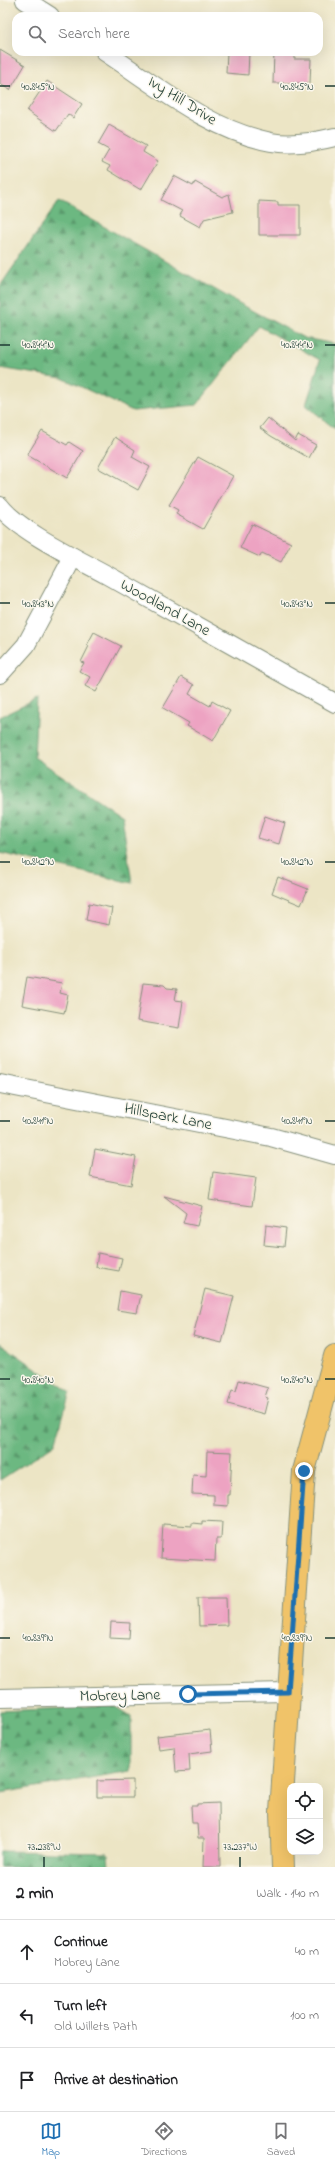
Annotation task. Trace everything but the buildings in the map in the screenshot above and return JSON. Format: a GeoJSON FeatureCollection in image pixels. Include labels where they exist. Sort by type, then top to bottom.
{"type":"FeatureCollection","features":[{"type":"Feature","properties":{"kind":"main road"},"geometry":{"type":"LineString","coordinates":[[283,1867],[281,1812],[304,1471],[335,1356]]}},
{"type":"Feature","properties":{"kind":"street"},"geometry":{"type":"LineString","coordinates":[[26,0],[44,12]]}},
{"type":"Feature","properties":{"kind":"street","name":"Ivy Hill Drive"},"geometry":{"type":"LineString","coordinates":[[111,56],[217,125],[272,142],[307,143],[335,138]]}},
{"type":"Feature","properties":{"kind":"street","name":"Woodland Lane"},"geometry":{"type":"LineString","coordinates":[[0,506],[6,514],[24,527],[73,557],[335,703]]}},
{"type":"Feature","properties":{"kind":"street"},"geometry":{"type":"LineString","coordinates":[[0,674],[26,645],[73,557]]}},
{"type":"Feature","properties":{"kind":"street","name":"Hillspark Lane"},"geometry":{"type":"LineString","coordinates":[[0,1084],[272,1137],[335,1155]]}},
{"type":"Feature","properties":{"kind":"street","name":"Mobrey Lane"},"geometry":{"type":"LineString","coordinates":[[0,1698],[288,1692]]}},
{"type":"Feature","properties":{"kind":"green space"},"geometry":{"type":"Polygon","coordinates":[[[59,201],[237,302],[304,338],[335,344],[335,429],[306,405],[320,360],[259,326],[197,405],[133,411],[62,378],[0,368],[0,286],[59,201]]]}},
{"type":"Feature","properties":{"kind":"green space"},"geometry":{"type":"Polygon","coordinates":[[[37,699],[34,757],[122,816],[132,883],[0,853],[0,717],[37,699]]]}},
{"type":"Feature","properties":{"kind":"green space"},"geometry":{"type":"Polygon","coordinates":[[[0,1343],[70,1392],[55,1444],[0,1480],[0,1343]]]}},
{"type":"Feature","properties":{"kind":"green space"},"geometry":{"type":"Polygon","coordinates":[[[115,1706],[131,1716],[131,1771],[0,1793],[0,1711],[115,1706]]]}},
{"type":"Feature","properties":{"kind":"green space"},"geometry":{"type":"Polygon","coordinates":[[[0,1851],[108,1853],[109,1867],[0,1867],[0,1851]]]}},
{"type":"Feature","properties":{"kind":"route"},"geometry":{"type":"LineString","coordinates":[[188,1694],[288,1692],[304,1471]]}}]}
